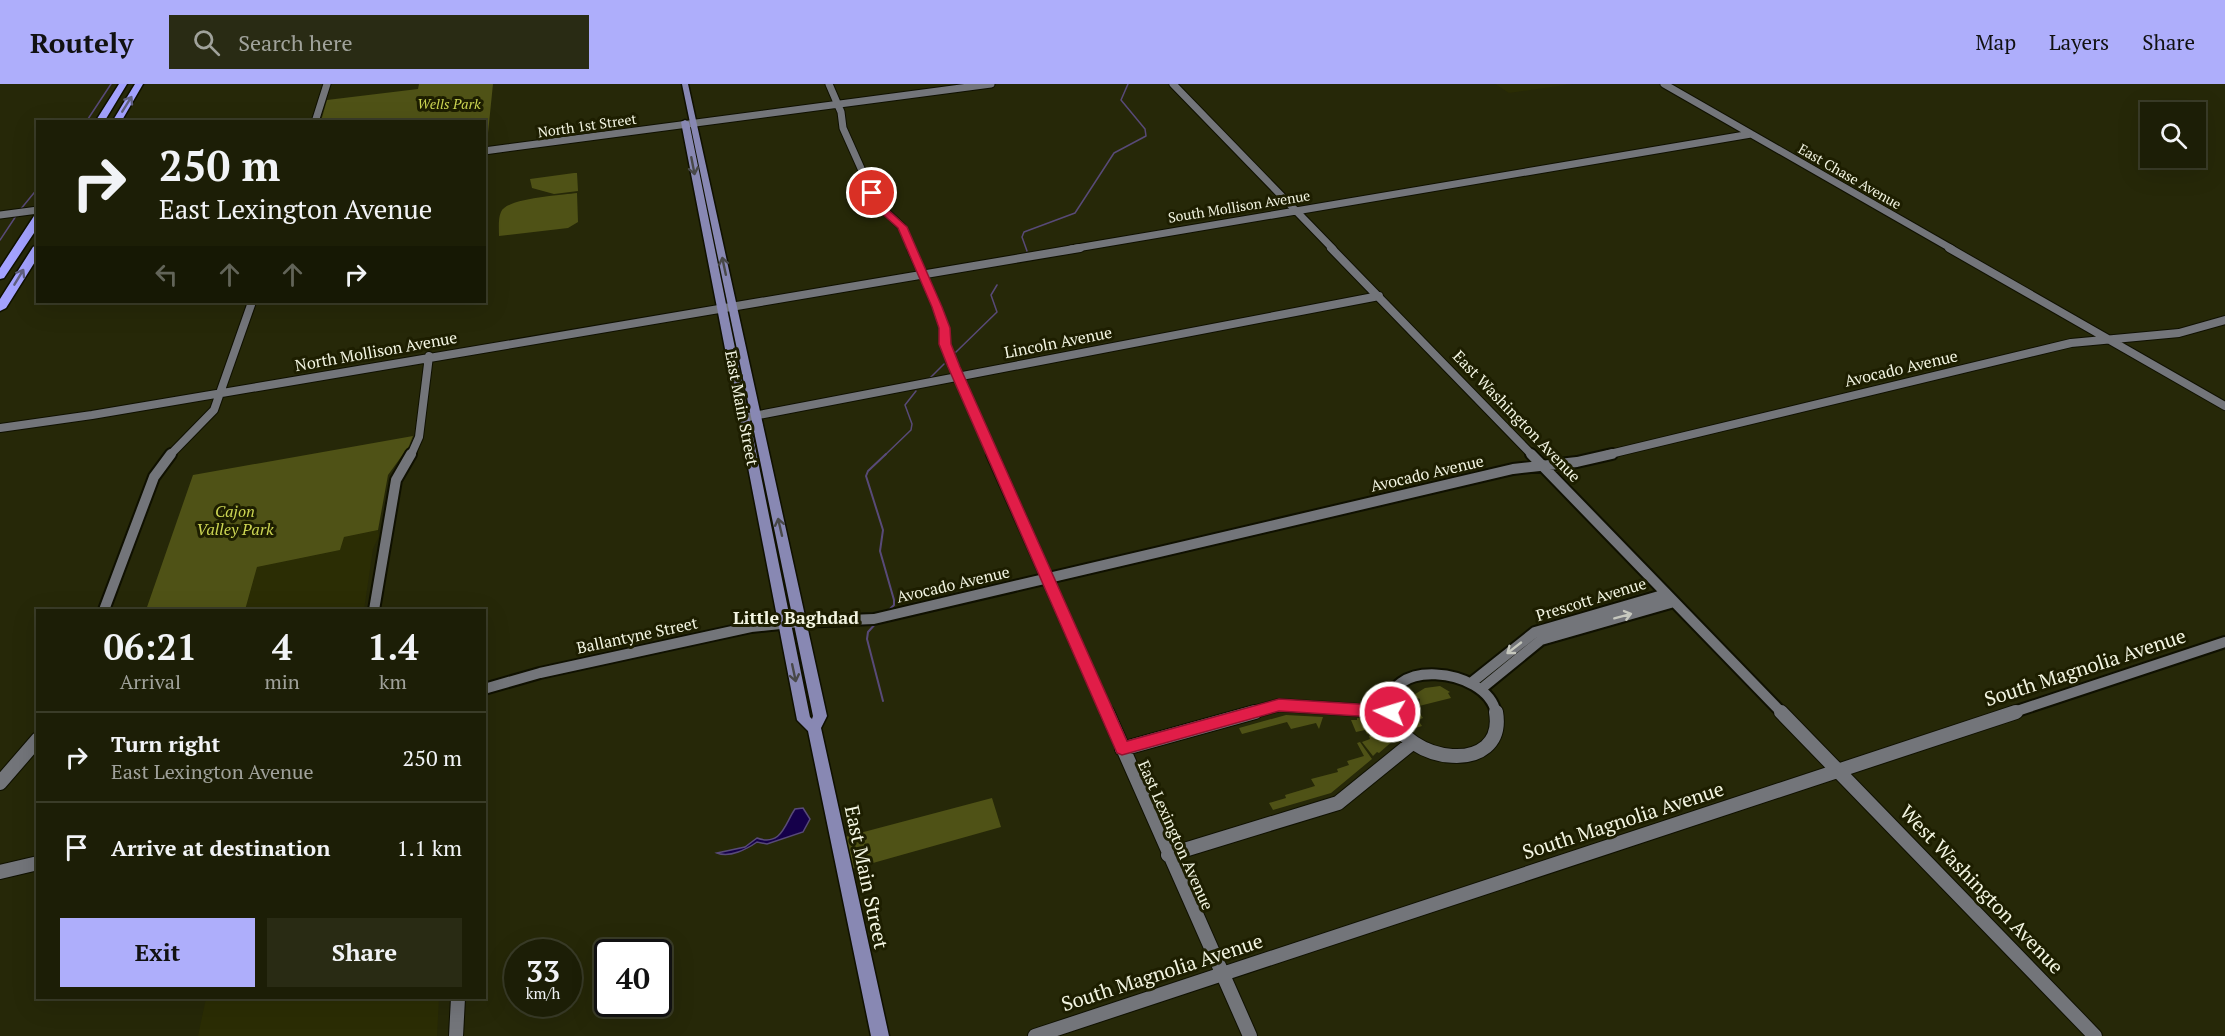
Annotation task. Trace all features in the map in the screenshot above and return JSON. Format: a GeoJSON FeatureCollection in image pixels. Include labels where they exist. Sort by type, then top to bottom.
{"type":"FeatureCollection","features":[{"type":"Feature","properties":{"kind":"highway"},"geometry":{"type":"LineString","coordinates":[[108,107],[117,84]]}},
{"type":"Feature","properties":{"kind":"highway"},"geometry":{"type":"LineString","coordinates":[[100,120],[123,84]]}},
{"type":"Feature","properties":{"kind":"highway"},"geometry":{"type":"LineString","coordinates":[[117,120],[139,85]]}},
{"type":"Feature","properties":{"kind":"highway"},"geometry":{"type":"LineString","coordinates":[[0,276],[36,221]]}},
{"type":"Feature","properties":{"kind":"highway"},"geometry":{"type":"LineString","coordinates":[[1,306],[36,250]]}},
{"type":"Feature","properties":{"kind":"main road"},"geometry":{"type":"LineString","coordinates":[[316,120],[327,84]]}},
{"type":"Feature","properties":{"kind":"main road","name":"East Main Street"},"geometry":{"type":"LineString","coordinates":[[677,84],[689,124],[727,306],[748,377],[750,417],[784,623],[804,720],[814,728]]}},
{"type":"Feature","properties":{"kind":"main road","name":"East Main Street"},"geometry":{"type":"LineString","coordinates":[[685,84],[689,124]]}},
{"type":"Feature","properties":{"kind":"main road","name":"East Lexington Avenue"},"geometry":{"type":"LineString","coordinates":[[829,84],[838,104],[843,128],[876,202],[902,227],[937,307],[944,328],[945,344],[959,377],[1046,579],[1250,1036]]}},
{"type":"Feature","properties":{"kind":"main road","name":"North 1st Street"},"geometry":{"type":"LineString","coordinates":[[486,151],[991,84]]}},
{"type":"Feature","properties":{"kind":"main road","name":"East Washington Avenue"},"geometry":{"type":"LineString","coordinates":[[1173,84],[1838,771]]}},
{"type":"Feature","properties":{"kind":"main road","name":"East Chase Avenue"},"geometry":{"type":"LineString","coordinates":[[1664,84],[2225,412]]}},
{"type":"Feature","properties":{"kind":"main road","name":"South Mollison Avenue"},"geometry":{"type":"LineString","coordinates":[[727,306],[1751,134]]}},
{"type":"Feature","properties":{"kind":"main road"},"geometry":{"type":"LineString","coordinates":[[0,215],[36,210]]}},
{"type":"Feature","properties":{"kind":"main road","name":"Lincoln Avenue"},"geometry":{"type":"LineString","coordinates":[[750,417],[1379,296]]}},
{"type":"Feature","properties":{"kind":"main road"},"geometry":{"type":"LineString","coordinates":[[104,609],[154,477],[176,447],[214,410],[252,303]]}},
{"type":"Feature","properties":{"kind":"main road","name":"East Main Street"},"geometry":{"type":"LineString","coordinates":[[727,306],[736,379],[750,417],[820,716],[814,728],[880,1036]]}},
{"type":"Feature","properties":{"kind":"main road","name":"North Mollison Avenue"},"geometry":{"type":"LineString","coordinates":[[2,429],[727,306]]}},
{"type":"Feature","properties":{"kind":"main road"},"geometry":{"type":"LineString","coordinates":[[2200,328],[2225,320]]}},
{"type":"Feature","properties":{"kind":"main road"},"geometry":{"type":"LineString","coordinates":[[2200,328],[2225,326]]}},
{"type":"Feature","properties":{"kind":"main road","name":"Avocado Avenue"},"geometry":{"type":"LineString","coordinates":[[799,622],[874,619],[1514,469],[1582,460],[2060,347],[2065,349],[2103,341],[2159,336],[2200,328]]}},
{"type":"Feature","properties":{"kind":"main road","name":"East Chase Avenue"},"geometry":{"type":"LineString","coordinates":[[2103,341],[2225,406]]}},
{"type":"Feature","properties":{"kind":"main road"},"geometry":{"type":"LineString","coordinates":[[374,609],[396,480],[419,437],[429,356]]}},
{"type":"Feature","properties":{"kind":"main road"},"geometry":{"type":"LineString","coordinates":[[736,379],[748,377]]}},
{"type":"Feature","properties":{"kind":"main road","name":"Prescott Avenue"},"geometry":{"type":"LineString","coordinates":[[1476,686],[1541,640],[1670,598]]}},
{"type":"Feature","properties":{"kind":"main road","name":"Ballantyne Street"},"geometry":{"type":"LineString","coordinates":[[486,688],[519,678],[632,652],[751,627],[799,622]]}},
{"type":"Feature","properties":{"kind":"main road","name":"South Magnolia Avenue"},"geometry":{"type":"LineString","coordinates":[[1035,1036],[1068,1031],[1222,976],[2225,642]]}},
{"type":"Feature","properties":{"kind":"main road"},"geometry":{"type":"LineString","coordinates":[[1446,674],[1476,686],[1489,697],[1498,714],[1500,727],[1496,738],[1487,748],[1474,754],[1451,756],[1426,751],[1412,743],[1394,724],[1390,712],[1390,699],[1400,684],[1417,675],[1446,674]]}},
{"type":"Feature","properties":{"kind":"main road"},"geometry":{"type":"LineString","coordinates":[[1122,749],[1279,705],[1390,712]]}},
{"type":"Feature","properties":{"kind":"main road"},"geometry":{"type":"LineString","coordinates":[[0,783],[36,741]]}},
{"type":"Feature","properties":{"kind":"main road"},"geometry":{"type":"LineString","coordinates":[[1168,855],[1338,803],[1412,743]]}},
{"type":"Feature","properties":{"kind":"main road","name":"West Washington Avenue"},"geometry":{"type":"LineString","coordinates":[[1838,771],[2095,1036]]}},
{"type":"Feature","properties":{"kind":"main road"},"geometry":{"type":"LineString","coordinates":[[0,872],[36,863]]}},
{"type":"Feature","properties":{"kind":"main road"},"geometry":{"type":"LineString","coordinates":[[456,1036],[458,999]]}},
{"type":"Feature","properties":{"kind":"shaded area"},"geometry":{"type":"Polygon","coordinates":[[[1495,84],[1573,84],[1509,93],[1495,84]]]}},
{"type":"Feature","properties":{"kind":"shaded area"},"geometry":{"type":"Polygon","coordinates":[[[378,530],[379,536],[373,549],[364,609],[245,609],[257,567],[340,550],[344,537],[378,530]]]}},
{"type":"Feature","properties":{"kind":"shaded area"},"geometry":{"type":"Polygon","coordinates":[[[803,808],[810,819],[803,832],[767,844],[757,842],[733,854],[717,853],[745,847],[757,838],[772,839],[782,832],[795,809],[803,808]]]}},
{"type":"Feature","properties":{"kind":"shaded area"},"geometry":{"type":"Polygon","coordinates":[[[206,999],[439,999],[437,1036],[198,1036],[206,999]]]}},
{"type":"Feature","properties":{"kind":"green space","name":"Wells Park"},"geometry":{"type":"Polygon","coordinates":[[[419,84],[493,84],[488,133],[486,134],[486,120],[321,120],[327,100],[418,89],[419,84]]]}},
{"type":"Feature","properties":{"kind":"green space"},"geometry":{"type":"Polygon","coordinates":[[[577,173],[578,191],[554,194],[532,188],[530,179],[577,173]]]}},
{"type":"Feature","properties":{"kind":"green space"},"geometry":{"type":"Polygon","coordinates":[[[577,193],[578,222],[568,228],[499,236],[499,217],[505,207],[523,200],[577,193]]]}},
{"type":"Feature","properties":{"kind":"green space","name":"Cajon Valley Park"},"geometry":{"type":"Polygon","coordinates":[[[413,436],[409,446],[388,475],[378,530],[344,537],[340,550],[257,567],[245,609],[146,609],[193,475],[413,436]]]}},
{"type":"Feature","properties":{"kind":"green space"},"geometry":{"type":"Polygon","coordinates":[[[1440,686],[1450,692],[1448,693],[1451,698],[1419,706],[1420,699],[1412,696],[1425,688],[1440,686]]]}},
{"type":"Feature","properties":{"kind":"green space"},"geometry":{"type":"Polygon","coordinates":[[[1400,704],[1417,709],[1423,718],[1418,720],[1422,726],[1409,730],[1401,717],[1400,704]]]}},
{"type":"Feature","properties":{"kind":"green space"},"geometry":{"type":"Polygon","coordinates":[[[1286,715],[1323,717],[1319,729],[1316,723],[1291,729],[1287,722],[1242,734],[1239,728],[1286,715]]]}},
{"type":"Feature","properties":{"kind":"green space"},"geometry":{"type":"Polygon","coordinates":[[[1357,718],[1370,719],[1384,724],[1395,739],[1373,756],[1362,742],[1370,739],[1369,736],[1375,736],[1376,733],[1372,731],[1367,734],[1365,730],[1356,732],[1351,720],[1357,720],[1357,718]]]}},
{"type":"Feature","properties":{"kind":"green space"},"geometry":{"type":"Polygon","coordinates":[[[1360,742],[1372,759],[1331,793],[1273,810],[1269,803],[1286,798],[1285,795],[1315,786],[1311,779],[1338,772],[1337,769],[1349,765],[1347,761],[1364,756],[1357,743],[1360,742]]]}},
{"type":"Feature","properties":{"kind":"green space"},"geometry":{"type":"Polygon","coordinates":[[[992,798],[1001,827],[848,870],[841,838],[992,798]]]}},
{"type":"Feature","properties":{"kind":"waterway"},"geometry":{"type":"LineString","coordinates":[[87,120],[111,84]]}},
{"type":"Feature","properties":{"kind":"waterway"},"geometry":{"type":"LineString","coordinates":[[1027,251],[1022,237],[1024,232],[1075,213],[1114,153],[1146,136],[1145,129],[1121,100],[1128,84]]}},
{"type":"Feature","properties":{"kind":"waterway"},"geometry":{"type":"LineString","coordinates":[[20,210],[36,190]]}},
{"type":"Feature","properties":{"kind":"waterway"},"geometry":{"type":"LineString","coordinates":[[0,240],[16,216]]}},
{"type":"Feature","properties":{"kind":"waterway"},"geometry":{"type":"LineString","coordinates":[[956,352],[997,312],[991,295],[997,285]]}},
{"type":"Feature","properties":{"kind":"waterway"},"geometry":{"type":"LineString","coordinates":[[929,379],[944,364]]}},
{"type":"Feature","properties":{"kind":"waterway"},"geometry":{"type":"LineString","coordinates":[[885,455],[911,430],[912,424],[905,405],[916,391]]}},
{"type":"Feature","properties":{"kind":"waterway"},"geometry":{"type":"LineString","coordinates":[[886,454],[868,471],[866,476],[883,530],[880,551],[894,600],[894,605],[887,612]]}},
{"type":"Feature","properties":{"kind":"waterway"},"geometry":{"type":"LineString","coordinates":[[877,622],[868,632],[867,639],[883,701]]}},
{"type":"Feature","properties":{"kind":"district","name":"Little Baghdad"},"geometry":{"type":"Point","coordinates":[796,617]}},
{"type":"Feature","properties":{"kind":"route"},"geometry":{"type":"LineString","coordinates":[[872,193],[876,202],[902,227],[937,307],[944,328],[945,344],[954,367],[1122,749],[1279,705],[1390,712]]}}]}
